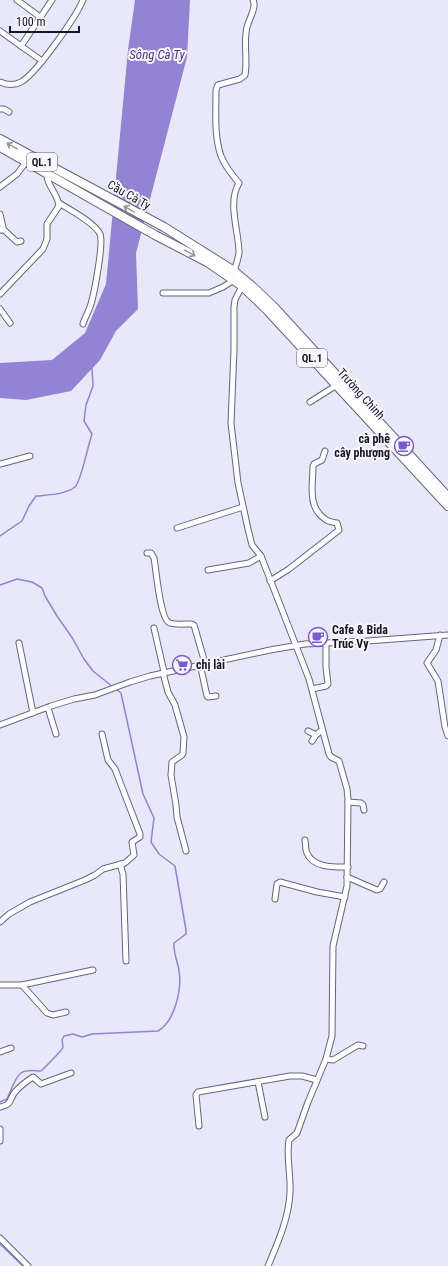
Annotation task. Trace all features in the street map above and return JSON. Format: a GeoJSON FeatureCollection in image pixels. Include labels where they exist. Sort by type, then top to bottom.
{"type":"FeatureCollection","features":[{"type":"Feature","properties":{"kind":"highway","name":"Cầu Cà Ty"},"geometry":{"type":"LineString","coordinates":[[0,139],[164,227]]}},
{"type":"Feature","properties":{"kind":"highway","name":"QL.1"},"geometry":{"type":"LineString","coordinates":[[0,147],[47,173]]}},
{"type":"Feature","properties":{"kind":"highway","name":"Cầu Cà Ty"},"geometry":{"type":"LineString","coordinates":[[47,173],[155,235]]}},
{"type":"Feature","properties":{"kind":"highway","name":"Trường Chinh"},"geometry":{"type":"LineString","coordinates":[[164,227],[234,276],[448,506]]}},
{"type":"Feature","properties":{"kind":"highway","name":"Trường Chinh"},"geometry":{"type":"LineString","coordinates":[[155,235],[253,287],[273,306],[448,497]]}},
{"type":"Feature","properties":{"kind":"street"},"geometry":{"type":"LineString","coordinates":[[17,0],[40,17]]}},
{"type":"Feature","properties":{"kind":"street"},"geometry":{"type":"LineString","coordinates":[[21,46],[52,0]]}},
{"type":"Feature","properties":{"kind":"street"},"geometry":{"type":"LineString","coordinates":[[0,82],[10,85],[22,81],[42,61],[69,23],[82,0]]}},
{"type":"Feature","properties":{"kind":"street"},"geometry":{"type":"LineString","coordinates":[[163,293],[209,293],[222,287],[234,276],[239,254],[234,207],[236,188],[239,183],[225,165],[219,147],[216,133],[216,90],[218,85],[240,79],[245,75],[247,66],[246,34],[254,5],[252,0]]}},
{"type":"Feature","properties":{"kind":"street"},"geometry":{"type":"LineString","coordinates":[[0,31],[42,61]]}},
{"type":"Feature","properties":{"kind":"street"},"geometry":{"type":"LineString","coordinates":[[0,109],[4,108],[8,112]]}},
{"type":"Feature","properties":{"kind":"street"},"geometry":{"type":"LineString","coordinates":[[0,187],[17,174],[26,162]]}},
{"type":"Feature","properties":{"kind":"street"},"geometry":{"type":"LineString","coordinates":[[47,173],[48,182],[59,203],[92,225],[98,231],[101,238],[91,303],[83,324]]}},
{"type":"Feature","properties":{"kind":"street"},"geometry":{"type":"LineString","coordinates":[[0,294],[43,249],[47,239],[47,224],[58,208],[59,203]]}},
{"type":"Feature","properties":{"kind":"street"},"geometry":{"type":"LineString","coordinates":[[0,214],[1,230],[17,242],[21,242]]}},
{"type":"Feature","properties":{"kind":"street"},"geometry":{"type":"LineString","coordinates":[[242,286],[234,307],[231,423],[238,483],[243,507],[252,544],[261,556],[312,689],[330,756],[338,761],[348,791],[348,867],[345,897],[333,946],[332,1036],[326,1059],[297,1132],[289,1140],[290,1192],[288,1206],[284,1227],[268,1266]]}},
{"type":"Feature","properties":{"kind":"street"},"geometry":{"type":"LineString","coordinates":[[0,309],[10,323]]}},
{"type":"Feature","properties":{"kind":"street"},"geometry":{"type":"LineString","coordinates":[[310,402],[336,385]]}},
{"type":"Feature","properties":{"kind":"street"},"geometry":{"type":"LineString","coordinates":[[270,581],[289,569],[339,530],[337,524],[325,520],[313,504],[313,466],[322,460],[325,451]]}},
{"type":"Feature","properties":{"kind":"street"},"geometry":{"type":"LineString","coordinates":[[0,464],[30,456]]}},
{"type":"Feature","properties":{"kind":"street"},"geometry":{"type":"LineString","coordinates":[[177,528],[243,507]]}},
{"type":"Feature","properties":{"kind":"street"},"geometry":{"type":"LineString","coordinates":[[147,552],[151,553],[154,558],[161,606],[166,621],[169,623],[194,625],[203,664],[207,696],[216,696]]}},
{"type":"Feature","properties":{"kind":"street"},"geometry":{"type":"LineString","coordinates":[[208,570],[252,562],[261,556]]}},
{"type":"Feature","properties":{"kind":"street"},"geometry":{"type":"LineString","coordinates":[[154,628],[168,692],[175,705],[184,737],[183,753],[179,758],[172,762],[171,776],[177,818],[186,851]]}},
{"type":"Feature","properties":{"kind":"street"},"geometry":{"type":"LineString","coordinates":[[440,635],[436,650],[427,663],[438,681],[445,727],[448,736]]}},
{"type":"Feature","properties":{"kind":"street"},"geometry":{"type":"LineString","coordinates":[[0,725],[74,699],[95,695],[130,682],[164,672],[296,645],[448,635]]}},
{"type":"Feature","properties":{"kind":"street"},"geometry":{"type":"LineString","coordinates":[[19,643],[33,713]]}},
{"type":"Feature","properties":{"kind":"street"},"geometry":{"type":"LineString","coordinates":[[312,689],[326,686],[328,684],[326,643]]}},
{"type":"Feature","properties":{"kind":"street"},"geometry":{"type":"LineString","coordinates":[[48,708],[56,734]]}},
{"type":"Feature","properties":{"kind":"street"},"geometry":{"type":"LineString","coordinates":[[312,742],[316,735],[322,730]]}},
{"type":"Feature","properties":{"kind":"street"},"geometry":{"type":"LineString","coordinates":[[308,731],[316,735]]}},
{"type":"Feature","properties":{"kind":"street"},"geometry":{"type":"LineString","coordinates":[[0,922],[9,914],[30,902],[85,880],[95,875],[102,868],[124,863],[134,855],[132,842],[140,837],[140,834],[115,769],[108,760],[102,734]]}},
{"type":"Feature","properties":{"kind":"street"},"geometry":{"type":"LineString","coordinates":[[348,802],[361,803],[364,810]]}},
{"type":"Feature","properties":{"kind":"street"},"geometry":{"type":"LineString","coordinates":[[305,840],[307,853],[316,862],[331,868],[348,867]]}},
{"type":"Feature","properties":{"kind":"street"},"geometry":{"type":"LineString","coordinates":[[120,864],[123,874],[126,961]]}},
{"type":"Feature","properties":{"kind":"street"},"geometry":{"type":"LineString","coordinates":[[347,877],[377,890],[380,889],[384,882]]}},
{"type":"Feature","properties":{"kind":"street"},"geometry":{"type":"LineString","coordinates":[[275,899],[277,884],[280,882],[317,892],[345,897]]}},
{"type":"Feature","properties":{"kind":"street"},"geometry":{"type":"LineString","coordinates":[[0,985],[22,985],[93,970]]}},
{"type":"Feature","properties":{"kind":"street"},"geometry":{"type":"LineString","coordinates":[[22,985],[47,1013],[53,1015],[66,1012]]}},
{"type":"Feature","properties":{"kind":"street"},"geometry":{"type":"LineString","coordinates":[[326,1059],[333,1060],[354,1046],[363,1046]]}},
{"type":"Feature","properties":{"kind":"street"},"geometry":{"type":"LineString","coordinates":[[0,1052],[11,1048]]}},
{"type":"Feature","properties":{"kind":"street"},"geometry":{"type":"LineString","coordinates":[[0,1108],[11,1103],[15,1092],[33,1077],[41,1084],[71,1073]]}},
{"type":"Feature","properties":{"kind":"street"},"geometry":{"type":"LineString","coordinates":[[199,1126],[196,1095],[198,1092],[297,1076],[317,1080]]}},
{"type":"Feature","properties":{"kind":"street"},"geometry":{"type":"LineString","coordinates":[[258,1082],[265,1117]]}},
{"type":"Feature","properties":{"kind":"street"},"geometry":{"type":"LineString","coordinates":[[0,1129],[0,1141]]}},
{"type":"Feature","properties":{"kind":"street"},"geometry":{"type":"LineString","coordinates":[[0,1238],[28,1266]]}},
{"type":"Feature","properties":{"kind":"water","name":"Sông Cà Ty"},"geometry":{"type":"Polygon","coordinates":[[[135,0],[190,0],[187,57],[136,253],[138,309],[116,331],[100,360],[71,391],[26,400],[0,398],[0,363],[52,360],[85,333],[106,284],[128,50],[135,0]]]}},
{"type":"Feature","properties":{"kind":"waterway"},"geometry":{"type":"LineString","coordinates":[[0,536],[22,521],[29,506],[36,496],[66,492],[71,490],[77,484],[92,434],[84,421],[86,405],[93,386],[92,368]]}},
{"type":"Feature","properties":{"kind":"waterway"},"geometry":{"type":"LineString","coordinates":[[0,585],[17,579],[32,582],[42,588],[45,596],[84,659],[93,671],[113,687]]}},
{"type":"Feature","properties":{"kind":"waterway"},"geometry":{"type":"LineString","coordinates":[[0,1102],[7,1099],[15,1081],[21,1073],[28,1071],[41,1071],[53,1059],[63,1047],[62,1040],[64,1036],[73,1034],[82,1037],[92,1034],[158,1031],[169,1020],[176,1004],[180,978],[174,943],[186,934],[186,930],[175,866],[159,854],[151,842],[154,818],[143,794],[121,693],[116,689]]}},
{"type":"Feature","properties":{"kind":"waterway"},"geometry":{"type":"LineString","coordinates":[[0,1244],[23,1266]]}},
{"type":"Feature","properties":{"kind":"place","name":"cà phê cây phượng"},"geometry":{"type":"Point","coordinates":[404,446]}},
{"type":"Feature","properties":{"kind":"place","name":"Cafe & Bida Trúc Vy"},"geometry":{"type":"Point","coordinates":[318,637]}},
{"type":"Feature","properties":{"kind":"place","name":"chị lài"},"geometry":{"type":"Point","coordinates":[182,665]}}]}
